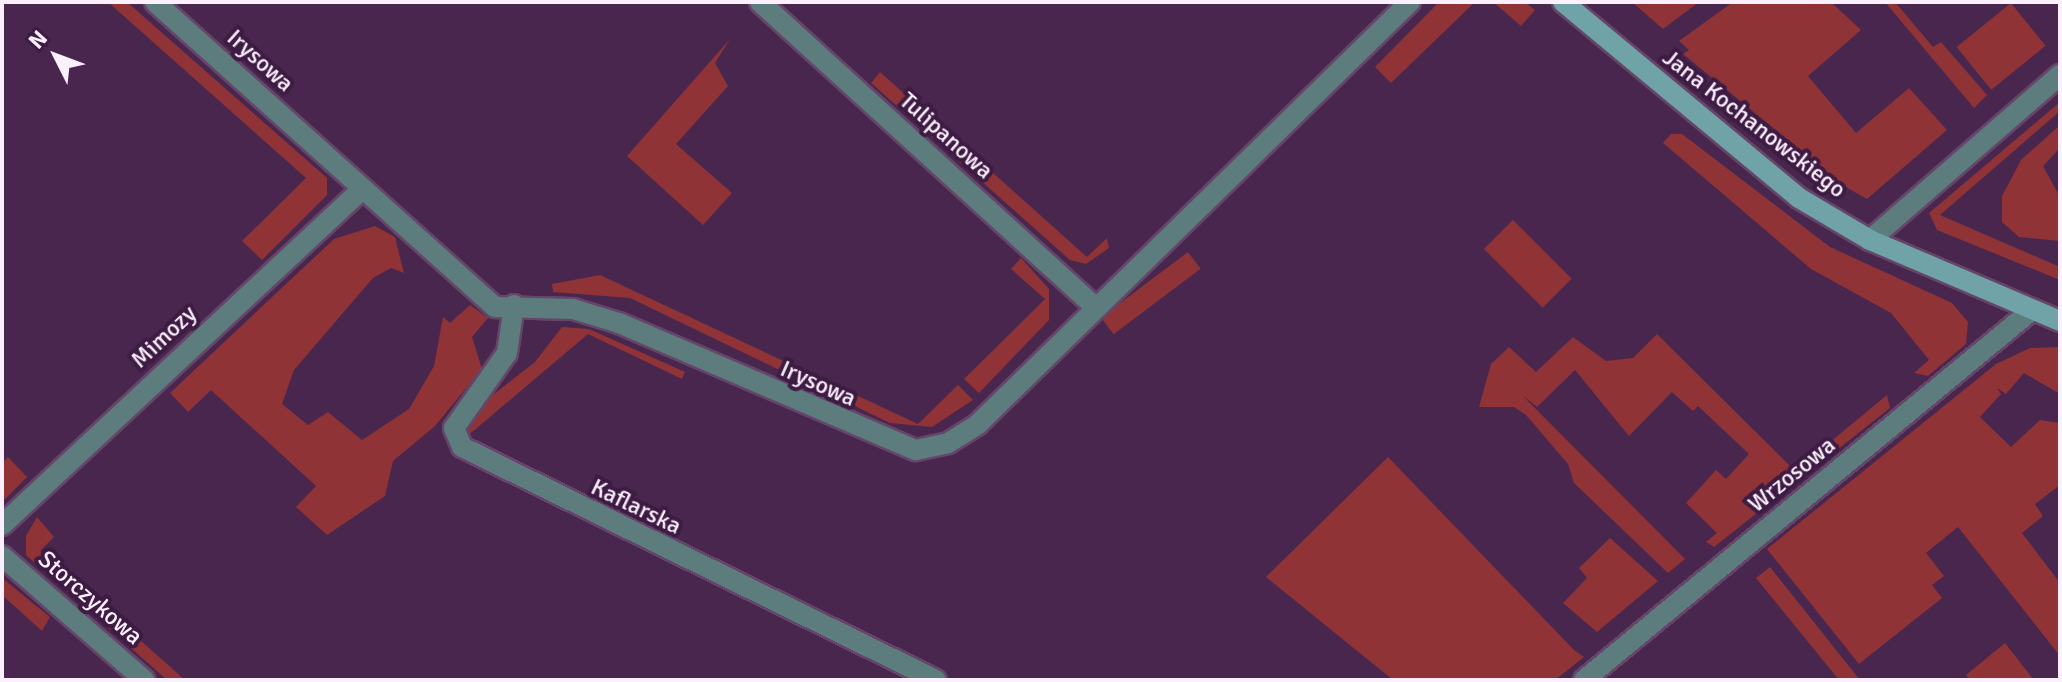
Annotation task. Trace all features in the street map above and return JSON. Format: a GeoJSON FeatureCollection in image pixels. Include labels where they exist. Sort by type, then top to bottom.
{"type":"FeatureCollection","features":[{"type":"Feature","properties":{"kind":"street","name":"Irysowa"},"geometry":{"type":"LineString","coordinates":[[155,2],[495,307],[514,305],[573,309],[619,323],[916,450],[963,437],[1410,2]]}},
{"type":"Feature","properties":{"kind":"street","name":"Tulipanowa"},"geometry":{"type":"LineString","coordinates":[[760,2],[1096,308]]}},
{"type":"Feature","properties":{"kind":"street","name":"Jana Kochanowskiego"},"geometry":{"type":"LineString","coordinates":[[1563,2],[1799,198],[1870,240],[2060,321]]}},
{"type":"Feature","properties":{"kind":"street"},"geometry":{"type":"LineString","coordinates":[[1870,240],[2060,75]]}},
{"type":"Feature","properties":{"kind":"street","name":"Mimozy"},"geometry":{"type":"LineString","coordinates":[[2,525],[362,189]]}},
{"type":"Feature","properties":{"kind":"street","name":"Kaflarska"},"geometry":{"type":"LineString","coordinates":[[514,305],[507,353],[454,428],[462,447],[936,680]]}},
{"type":"Feature","properties":{"kind":"street","name":"Wrzosowa"},"geometry":{"type":"LineString","coordinates":[[1584,680],[2032,310]]}},
{"type":"Feature","properties":{"kind":"street","name":"Storczykowa"},"geometry":{"type":"LineString","coordinates":[[2,556],[144,680]]}},
{"type":"Feature","properties":{"kind":"shaded area"},"geometry":{"type":"Polygon","coordinates":[[[108,2],[127,2],[327,178],[327,195],[262,260],[242,241],[306,178],[108,2]]]}},
{"type":"Feature","properties":{"kind":"shaded area"},"geometry":{"type":"Polygon","coordinates":[[[1439,2],[1475,2],[1391,83],[1375,67],[1439,2]]]}},
{"type":"Feature","properties":{"kind":"shaded area"},"geometry":{"type":"Polygon","coordinates":[[[1493,2],[1525,2],[1535,10],[1521,26],[1493,2]]]}},
{"type":"Feature","properties":{"kind":"shaded area"},"geometry":{"type":"Polygon","coordinates":[[[1632,2],[1699,2],[1663,29],[1632,2]]]}},
{"type":"Feature","properties":{"kind":"shaded area"},"geometry":{"type":"Polygon","coordinates":[[[1733,2],[1831,2],[1861,30],[1808,76],[1856,133],[1909,88],[1947,130],[1867,199],[1844,186],[1683,54],[1689,50],[1679,41],[1733,2]]]}},
{"type":"Feature","properties":{"kind":"shaded area"},"geometry":{"type":"Polygon","coordinates":[[[1885,2],[1895,2],[1933,47],[1941,42],[1987,95],[1974,108],[1885,2]]]}},
{"type":"Feature","properties":{"kind":"shaded area"},"geometry":{"type":"Polygon","coordinates":[[[2011,3],[2046,46],[1991,90],[1957,47],[2011,3]]]}},
{"type":"Feature","properties":{"kind":"shaded area"},"geometry":{"type":"Polygon","coordinates":[[[730,39],[715,63],[728,86],[676,144],[732,193],[703,225],[627,156],[730,39]]]}},
{"type":"Feature","properties":{"kind":"shaded area"},"geometry":{"type":"Polygon","coordinates":[[[880,72],[1087,257],[1107,238],[1109,248],[1086,264],[1070,260],[871,83],[880,72]]]}},
{"type":"Feature","properties":{"kind":"shaded area"},"geometry":{"type":"Polygon","coordinates":[[[2060,102],[2060,111],[1940,215],[2060,267],[2060,280],[1937,230],[1929,213],[2060,102]]]}},
{"type":"Feature","properties":{"kind":"shaded area"},"geometry":{"type":"Polygon","coordinates":[[[2060,125],[2060,148],[2043,166],[2060,197],[2060,241],[2019,237],[2002,222],[2002,196],[2021,160],[2060,125]]]}},
{"type":"Feature","properties":{"kind":"shaded area"},"geometry":{"type":"Polygon","coordinates":[[[1671,134],[1682,134],[1830,247],[1952,303],[1968,322],[1966,344],[1928,376],[1914,373],[1929,360],[1891,313],[1811,269],[1663,143],[1671,134]]]}},
{"type":"Feature","properties":{"kind":"shaded area"},"geometry":{"type":"Polygon","coordinates":[[[1513,220],[1572,279],[1543,308],[1484,249],[1513,220]]]}},
{"type":"Feature","properties":{"kind":"shaded area"},"geometry":{"type":"Polygon","coordinates":[[[375,226],[395,237],[404,273],[391,268],[373,278],[294,370],[282,404],[308,425],[328,412],[362,440],[409,409],[434,366],[443,317],[450,323],[470,305],[488,318],[472,337],[482,369],[435,426],[393,461],[385,496],[327,535],[296,507],[316,486],[211,390],[188,412],[170,393],[334,239],[375,226]]]}},
{"type":"Feature","properties":{"kind":"shaded area"},"geometry":{"type":"Polygon","coordinates":[[[1188,252],[1201,269],[1114,334],[1101,318],[1188,252]]]}},
{"type":"Feature","properties":{"kind":"shaded area"},"geometry":{"type":"Polygon","coordinates":[[[1021,258],[1049,289],[1049,320],[979,393],[964,379],[1045,299],[1011,269],[1021,258]]]}},
{"type":"Feature","properties":{"kind":"shaded area"},"geometry":{"type":"Polygon","coordinates":[[[600,275],[918,424],[958,385],[973,400],[932,427],[890,423],[630,298],[553,292],[552,284],[600,275]]]}},
{"type":"Feature","properties":{"kind":"shaded area"},"geometry":{"type":"Polygon","coordinates":[[[562,327],[589,329],[685,372],[682,379],[588,334],[465,438],[472,411],[535,362],[562,327]]]}},
{"type":"Feature","properties":{"kind":"shaded area"},"geometry":{"type":"Polygon","coordinates":[[[1657,334],[1795,471],[1887,395],[1890,408],[1714,547],[1706,542],[1717,533],[1686,503],[1716,470],[1726,479],[1749,454],[1698,406],[1693,411],[1672,392],[1629,436],[1575,370],[1537,407],[1522,395],[1685,559],[1668,573],[1574,483],[1568,464],[1526,415],[1514,407],[1479,407],[1491,364],[1509,347],[1536,372],[1573,337],[1606,361],[1633,358],[1657,334]]]}},
{"type":"Feature","properties":{"kind":"shaded area"},"geometry":{"type":"Polygon","coordinates":[[[2060,347],[2060,394],[2024,373],[2006,394],[1997,388],[2001,394],[1980,417],[2011,447],[2040,420],[2060,423],[2060,485],[2035,504],[2043,516],[2022,533],[2060,583],[2060,656],[1958,527],[1926,553],[1944,576],[1932,585],[1942,598],[1859,664],[1767,549],[1996,364],[2030,348],[2060,347]]]}},
{"type":"Feature","properties":{"kind":"shaded area"},"geometry":{"type":"Polygon","coordinates":[[[8,457],[27,477],[2,502],[2,463],[8,457]]]}},
{"type":"Feature","properties":{"kind":"shaded area"},"geometry":{"type":"Polygon","coordinates":[[[1388,457],[1584,657],[1555,680],[1393,680],[1266,577],[1388,457]]]}},
{"type":"Feature","properties":{"kind":"shaded area"},"geometry":{"type":"Polygon","coordinates":[[[37,517],[54,537],[40,551],[185,680],[167,680],[26,555],[26,536],[37,517]]]}},
{"type":"Feature","properties":{"kind":"shaded area"},"geometry":{"type":"Polygon","coordinates":[[[1610,538],[1658,581],[1597,632],[1563,603],[1587,578],[1579,568],[1610,538]]]}},
{"type":"Feature","properties":{"kind":"shaded area"},"geometry":{"type":"Polygon","coordinates":[[[1770,567],[1860,680],[1839,680],[1756,578],[1770,567]]]}},
{"type":"Feature","properties":{"kind":"shaded area"},"geometry":{"type":"Polygon","coordinates":[[[2,578],[50,617],[42,631],[2,595],[2,578]]]}},
{"type":"Feature","properties":{"kind":"shaded area"},"geometry":{"type":"Polygon","coordinates":[[[2005,643],[2034,680],[1970,680],[1966,675],[2005,643]]]}}]}
